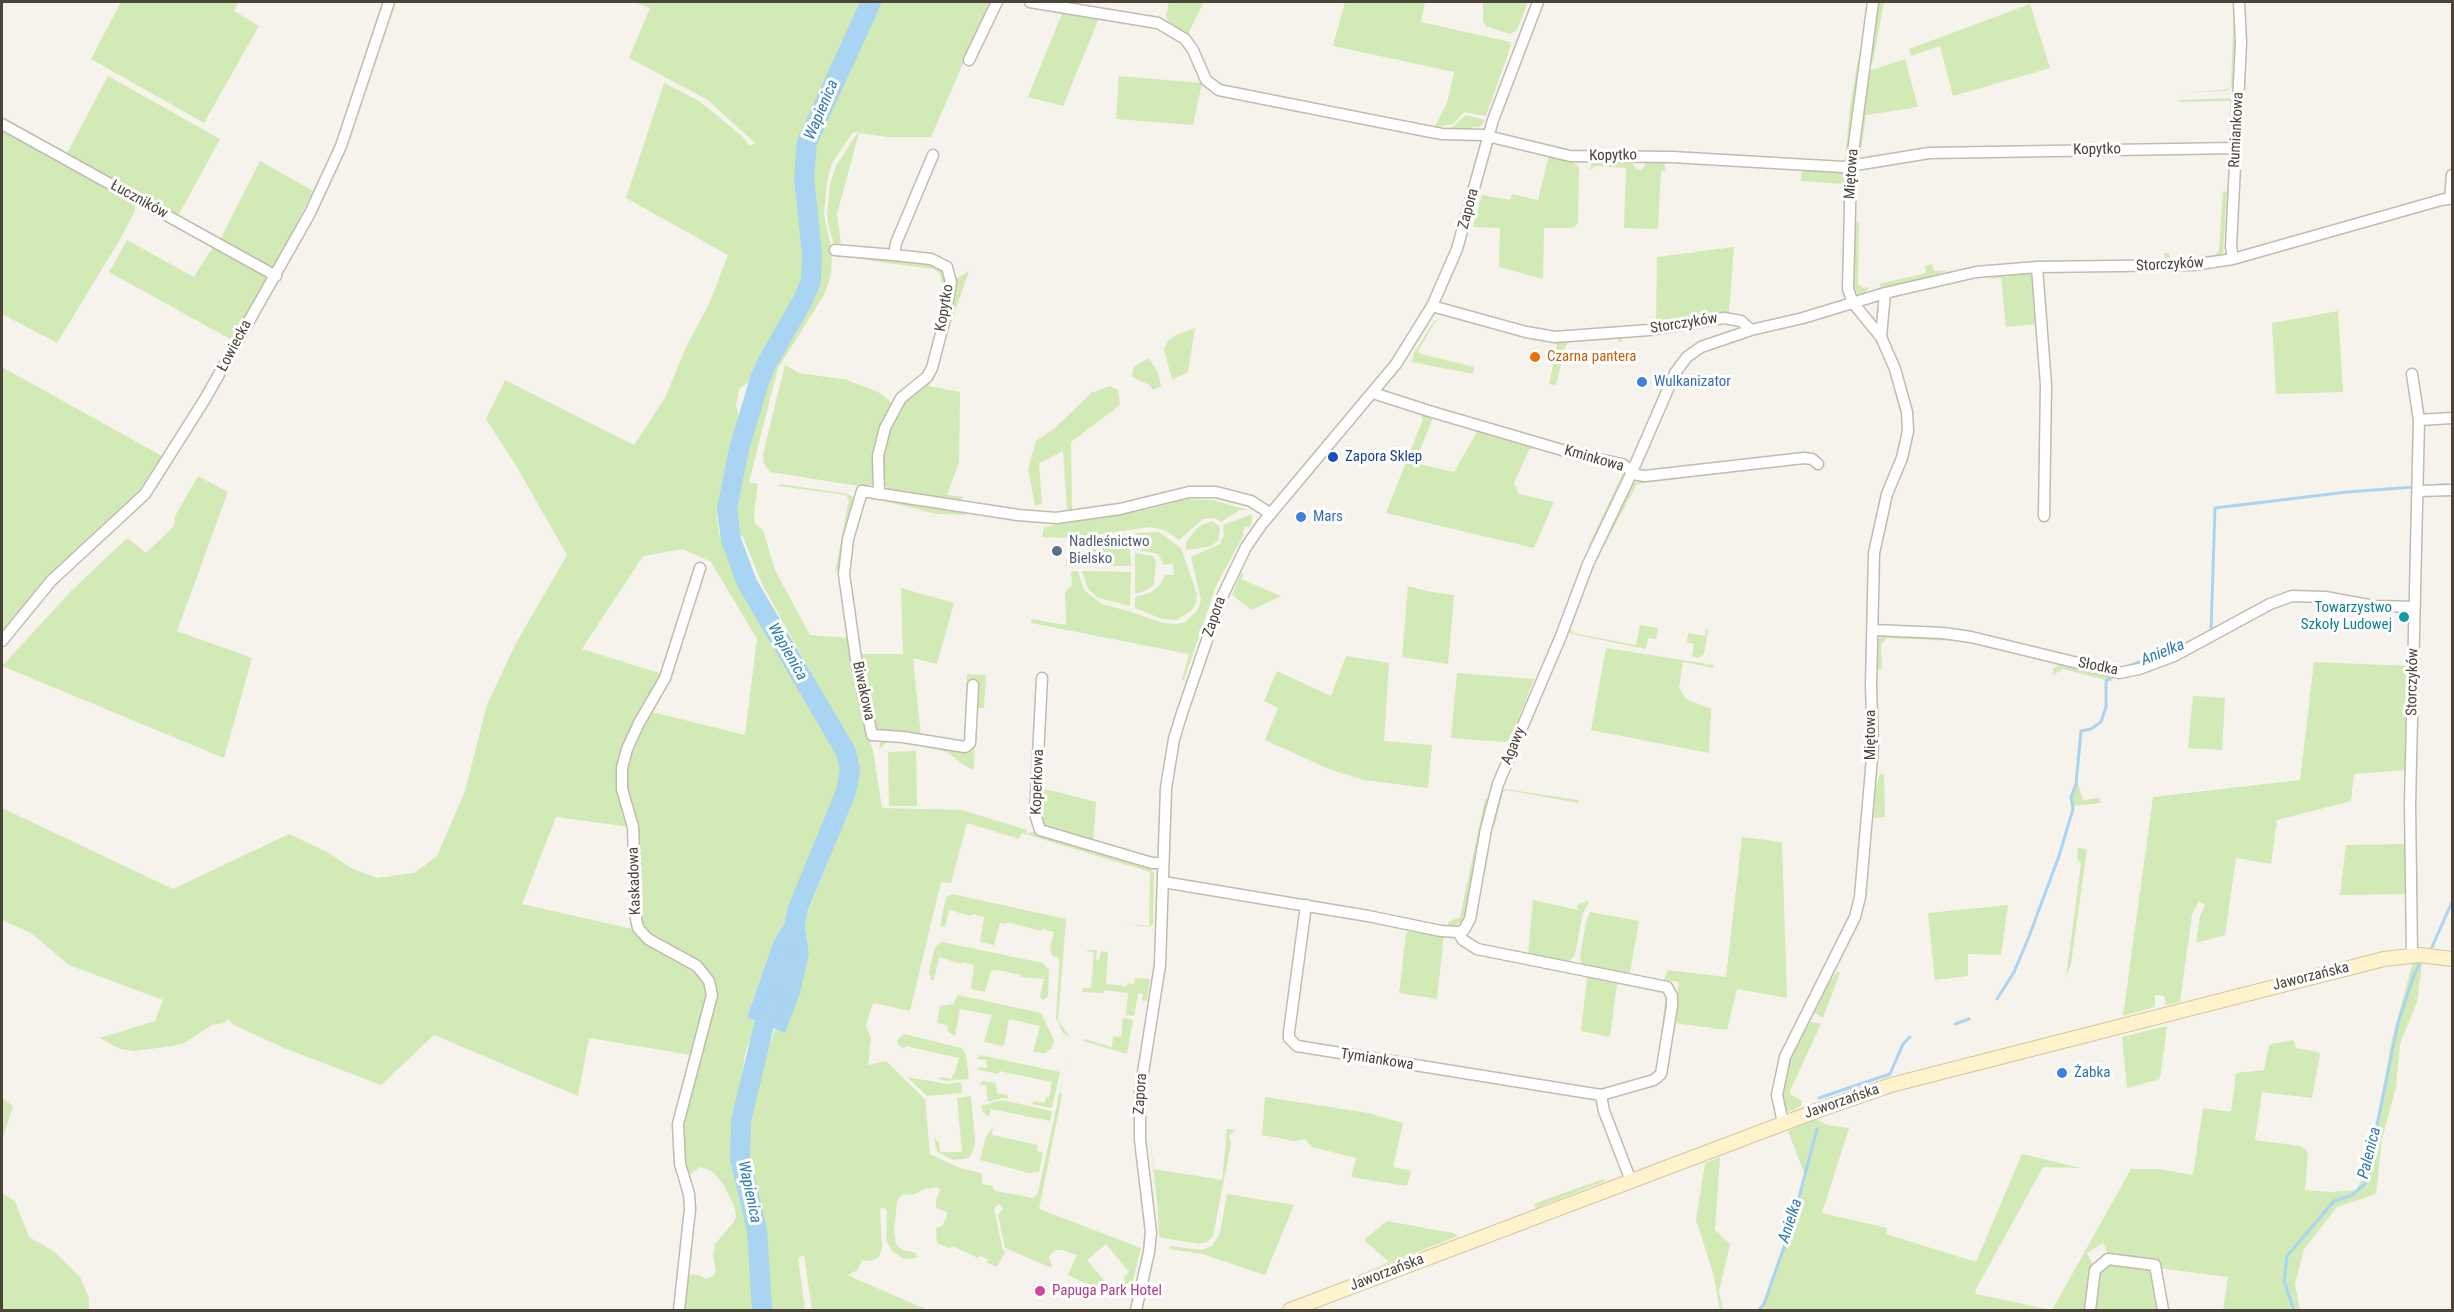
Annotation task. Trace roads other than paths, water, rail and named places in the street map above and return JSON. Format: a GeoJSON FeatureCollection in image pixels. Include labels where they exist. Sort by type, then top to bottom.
{"type":"FeatureCollection","features":[{"type":"Feature","properties":{"kind":"street","name":"Łowiecka"},"geometry":{"type":"LineString","coordinates":[[2,641],[51,581],[145,494],[205,399],[310,213],[341,146],[389,2]]}},
{"type":"Feature","properties":{"kind":"street"},"geometry":{"type":"LineString","coordinates":[[969,60],[997,2]]}},
{"type":"Feature","properties":{"kind":"street","name":"Kopytko"},"geometry":{"type":"LineString","coordinates":[[1030,2],[1158,22],[1185,39],[1193,50],[1206,80],[1219,90],[1442,134],[1488,136],[1550,152],[1585,157],[1664,156],[1851,167],[1900,156],[1929,153],[2236,148]]}},
{"type":"Feature","properties":{"kind":"street","name":"Zapora"},"geometry":{"type":"LineString","coordinates":[[1136,1311],[1150,1240],[1151,1223],[1140,1140],[1139,1107],[1143,1064],[1159,977],[1166,788],[1179,722],[1227,581],[1250,540],[1373,393],[1410,345],[1432,306],[1457,249],[1488,136],[1538,2]]}},
{"type":"Feature","properties":{"kind":"street","name":"Miętowa"},"geometry":{"type":"LineString","coordinates":[[1783,1123],[1777,1095],[1785,1058],[1838,954],[1855,917],[1860,897],[1872,756],[1873,563],[1887,494],[1902,458],[1908,431],[1907,412],[1900,384],[1881,337],[1849,295],[1851,167],[1873,2]]}},
{"type":"Feature","properties":{"kind":"street","name":"Rumiankowa"},"geometry":{"type":"LineString","coordinates":[[2233,259],[2231,247],[2241,42],[2239,2]]}},
{"type":"Feature","properties":{"kind":"street","name":"Łuczników"},"geometry":{"type":"LineString","coordinates":[[2,124],[276,276]]}},
{"type":"Feature","properties":{"kind":"street"},"geometry":{"type":"LineString","coordinates":[[835,250],[894,255],[896,243],[933,155]]}},
{"type":"Feature","properties":{"kind":"street"},"geometry":{"type":"LineString","coordinates":[[2451,198],[2452,175]]}},
{"type":"Feature","properties":{"kind":"street","name":"Storczyków"},"geometry":{"type":"LineString","coordinates":[[1432,306],[1526,332],[1555,337],[1649,330],[1724,318],[1741,321],[1751,330],[1958,275],[2037,267],[2193,265],[2233,259],[2451,198]]}},
{"type":"Feature","properties":{"kind":"street","name":"Kopytko"},"geometry":{"type":"LineString","coordinates":[[879,494],[878,456],[885,428],[901,398],[927,377],[932,368],[951,282],[949,271],[941,262],[923,257],[894,255]]}},
{"type":"Feature","properties":{"kind":"street"},"geometry":{"type":"LineString","coordinates":[[2037,267],[2046,384],[2044,516]]}},
{"type":"Feature","properties":{"kind":"street","name":"Miętowa"},"geometry":{"type":"LineString","coordinates":[[1881,337],[1885,293]]}},
{"type":"Feature","properties":{"kind":"street","name":"Agawy"},"geometry":{"type":"LineString","coordinates":[[1458,932],[1464,930],[1470,919],[1486,830],[1498,784],[1561,636],[1588,564],[1679,365],[1687,357],[1710,343],[1751,330]]}},
{"type":"Feature","properties":{"kind":"street","name":"Storczyków"},"geometry":{"type":"LineString","coordinates":[[2412,374],[2419,420],[2410,804],[2412,955]]}},
{"type":"Feature","properties":{"kind":"street","name":"Kminkowa"},"geometry":{"type":"LineString","coordinates":[[1373,393],[1579,455],[1622,465],[1632,472],[1645,476],[1804,458],[1812,459],[1818,464]]}},
{"type":"Feature","properties":{"kind":"street"},"geometry":{"type":"LineString","coordinates":[[2419,420],[2452,418]]}},
{"type":"Feature","properties":{"kind":"street"},"geometry":{"type":"LineString","coordinates":[[2419,491],[2452,490]]}},
{"type":"Feature","properties":{"kind":"street","name":"Biwakowa"},"geometry":{"type":"LineString","coordinates":[[879,494],[862,491],[848,539],[844,574],[855,659],[872,735],[903,737],[965,747],[970,743],[973,685]]}},
{"type":"Feature","properties":{"kind":"street"},"geometry":{"type":"LineString","coordinates":[[879,494],[1018,515],[1056,518],[1120,509],[1178,494],[1202,492],[1245,499],[1271,514]]}},
{"type":"Feature","properties":{"kind":"street","name":"Kaskadowa"},"geometry":{"type":"LineString","coordinates":[[679,1311],[690,1209],[689,1194],[680,1164],[678,1124],[712,995],[709,981],[697,966],[648,939],[638,928],[633,827],[622,789],[622,768],[635,732],[665,678],[700,568]]}},
{"type":"Feature","properties":{"kind":"street","name":"Słodka"},"geometry":{"type":"LineString","coordinates":[[1874,630],[1971,637],[2119,673],[2139,669],[2174,656],[2270,604],[2292,596],[2325,597],[2374,606],[2415,607]]}},
{"type":"Feature","properties":{"kind":"street","name":"Koperkowa"},"geometry":{"type":"LineString","coordinates":[[1042,678],[1035,814],[1040,830],[1152,863],[1163,863]]}},
{"type":"Feature","properties":{"kind":"street"},"geometry":{"type":"LineString","coordinates":[[1163,882],[1458,932]]}},
{"type":"Feature","properties":{"kind":"street","name":"Tymiankowa"},"geometry":{"type":"LineString","coordinates":[[1306,905],[1289,1032],[1289,1038],[1297,1046],[1601,1095],[1654,1080],[1661,1074],[1672,1006],[1670,991],[1658,985],[1477,949],[1463,940],[1458,932]]}},
{"type":"Feature","properties":{"kind":"street","name":"Jaworzańska"},"geometry":{"type":"LineString","coordinates":[[1290,1311],[1866,1093],[2360,965],[2412,955],[2452,959]]}},
{"type":"Feature","properties":{"kind":"street"},"geometry":{"type":"LineString","coordinates":[[1601,1095],[1604,1111],[1631,1181]]}},
{"type":"Feature","properties":{"kind":"street"},"geometry":{"type":"LineString","coordinates":[[2090,1311],[2095,1270],[2108,1259],[2155,1265],[2163,1311]]}},
{"type":"Feature","properties":{"kind":"water"},"geometry":{"type":"Polygon","coordinates":[[[789,916],[804,921],[809,954],[800,993],[785,1033],[747,1017],[774,940],[789,916]]]}},
{"type":"Feature","properties":{"kind":"waterway","name":"Wapienica"},"geometry":{"type":"LineString","coordinates":[[791,943],[798,908],[846,792],[850,770],[846,752],[747,583],[731,540],[727,509],[739,449],[760,379],[811,281],[812,254],[804,177],[807,142],[871,2]]}},
{"type":"Feature","properties":{"kind":"waterway","name":"Anielka"},"geometry":{"type":"LineString","coordinates":[[2439,485],[2449,485]]}},
{"type":"Feature","properties":{"kind":"waterway","name":"Anielka"},"geometry":{"type":"LineString","coordinates":[[2211,632],[2215,508],[2347,492],[2414,487]]}},
{"type":"Feature","properties":{"kind":"waterway","name":"Anielka"},"geometry":{"type":"LineString","coordinates":[[2129,666],[2192,641]]}},
{"type":"Feature","properties":{"kind":"waterway","name":"Anielka"},"geometry":{"type":"LineString","coordinates":[[1997,999],[2014,972],[2059,856],[2073,809],[2071,797],[2076,784],[2081,731],[2091,729],[2101,722],[2106,707],[2106,681],[2113,676]]}},
{"type":"Feature","properties":{"kind":"waterway","name":"Palenica"},"geometry":{"type":"LineString","coordinates":[[2432,947],[2452,902]]}},
{"type":"Feature","properties":{"kind":"waterway","name":"Palenica"},"geometry":{"type":"LineString","coordinates":[[2294,1310],[2284,1281],[2287,1256],[2334,1201],[2352,1195],[2365,1184],[2398,1023],[2419,965]]}},
{"type":"Feature","properties":{"kind":"waterway","name":"Wapienica"},"geometry":{"type":"LineString","coordinates":[[762,1310],[757,1230],[740,1159],[741,1121],[764,1025],[775,1000]]}},
{"type":"Feature","properties":{"kind":"waterway","name":"Anielka"},"geometry":{"type":"LineString","coordinates":[[1955,1024],[1969,1019]]}},
{"type":"Feature","properties":{"kind":"waterway","name":"Anielka"},"geometry":{"type":"LineString","coordinates":[[1819,1098],[1890,1074],[1903,1044],[1910,1037]]}},
{"type":"Feature","properties":{"kind":"waterway","name":"Anielka"},"geometry":{"type":"LineString","coordinates":[[1759,1310],[1764,1304],[1792,1224],[1817,1129]]}},
{"type":"Feature","properties":{"kind":"place","name":"Czarna pantera"},"geometry":{"type":"Point","coordinates":[1535,357]}},
{"type":"Feature","properties":{"kind":"place","name":"Wulkanizator"},"geometry":{"type":"Point","coordinates":[1642,382]}},
{"type":"Feature","properties":{"kind":"place","name":"Zapora Sklep"},"geometry":{"type":"Point","coordinates":[1333,457]}},
{"type":"Feature","properties":{"kind":"place","name":"Mars"},"geometry":{"type":"Point","coordinates":[1301,517]}},
{"type":"Feature","properties":{"kind":"place","name":"Nadleśnictwo Bielsko"},"geometry":{"type":"Point","coordinates":[1057,551]}},
{"type":"Feature","properties":{"kind":"place","name":"Towarzystwo Szkoły Ludowej"},"geometry":{"type":"Point","coordinates":[2404,617]}},
{"type":"Feature","properties":{"kind":"place","name":"Żabka"},"geometry":{"type":"Point","coordinates":[2062,1073]}},
{"type":"Feature","properties":{"kind":"place","name":"Papuga Park Hotel"},"geometry":{"type":"Point","coordinates":[1040,1291]}}]}
